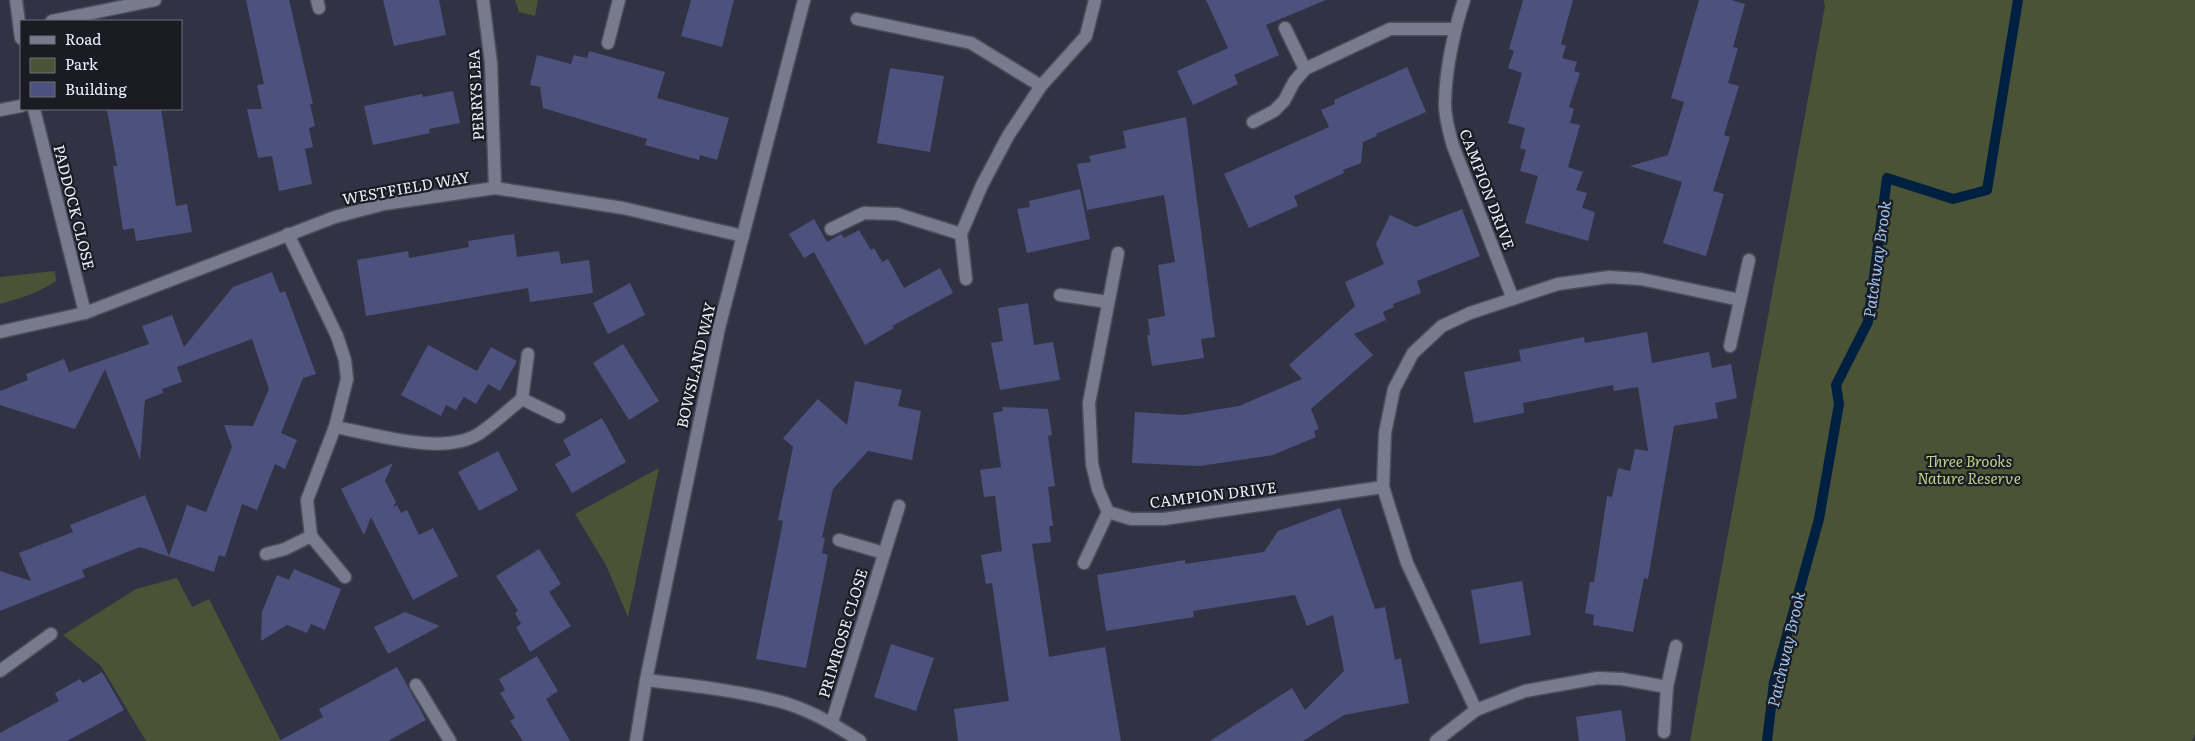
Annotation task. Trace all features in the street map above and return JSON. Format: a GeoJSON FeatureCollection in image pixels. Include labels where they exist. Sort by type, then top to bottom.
{"type":"FeatureCollection","features":[{"type":"Feature","properties":{"kind":"street"},"geometry":{"type":"LineString","coordinates":[[16,0],[20,25]]}},
{"type":"Feature","properties":{"kind":"street"},"geometry":{"type":"LineString","coordinates":[[57,20],[155,0]]}},
{"type":"Feature","properties":{"kind":"street","name":"PERRYS LEA"},"geometry":{"type":"LineString","coordinates":[[483,0],[491,63],[495,188]]}},
{"type":"Feature","properties":{"kind":"street"},"geometry":{"type":"LineString","coordinates":[[608,43],[619,0]]}},
{"type":"Feature","properties":{"kind":"street","name":"BOWSLAND WAY"},"geometry":{"type":"LineString","coordinates":[[636,741],[646,680],[719,328],[804,0]]}},
{"type":"Feature","properties":{"kind":"street"},"geometry":{"type":"LineString","coordinates":[[966,279],[961,234],[982,185],[1008,136],[1041,86],[1086,36],[1095,0]]}},
{"type":"Feature","properties":{"kind":"street","name":"CAMPION DRIVE"},"geometry":{"type":"LineString","coordinates":[[1464,0],[1454,30],[1445,104],[1447,127],[1513,299]]}},
{"type":"Feature","properties":{"kind":"street"},"geometry":{"type":"LineString","coordinates":[[857,19],[971,44],[1041,86]]}},
{"type":"Feature","properties":{"kind":"street"},"geometry":{"type":"LineString","coordinates":[[1285,28],[1305,70]]}},
{"type":"Feature","properties":{"kind":"street"},"geometry":{"type":"LineString","coordinates":[[1253,122],[1274,111],[1284,101],[1294,82],[1305,70],[1390,29],[1454,30]]}},
{"type":"Feature","properties":{"kind":"street"},"geometry":{"type":"LineString","coordinates":[[0,110],[20,106]]}},
{"type":"Feature","properties":{"kind":"street","name":"PADDOCK CLOSE"},"geometry":{"type":"LineString","coordinates":[[34,110],[85,313]]}},
{"type":"Feature","properties":{"kind":"street","name":"WESTFIELD WAY"},"geometry":{"type":"LineString","coordinates":[[0,332],[85,313],[335,216],[384,204],[495,188],[623,208],[743,236]]}},
{"type":"Feature","properties":{"kind":"street"},"geometry":{"type":"LineString","coordinates":[[832,229],[864,213],[898,214],[961,234]]}},
{"type":"Feature","properties":{"kind":"street"},"geometry":{"type":"LineString","coordinates":[[288,234],[338,336],[345,360],[346,379],[335,427],[307,500],[310,536],[345,576]]}},
{"type":"Feature","properties":{"kind":"street"},"geometry":{"type":"LineString","coordinates":[[1084,563],[1108,512],[1098,490],[1092,464],[1089,403],[1118,253]]}},
{"type":"Feature","properties":{"kind":"street"},"geometry":{"type":"LineString","coordinates":[[1730,346],[1749,260]]}},
{"type":"Feature","properties":{"kind":"street"},"geometry":{"type":"LineString","coordinates":[[1476,710],[1407,563],[1383,488],[1384,433],[1394,389],[1413,353],[1442,326],[1470,313],[1558,284],[1609,277],[1641,279],[1740,300]]}},
{"type":"Feature","properties":{"kind":"street"},"geometry":{"type":"LineString","coordinates":[[1060,295],[1108,302]]}},
{"type":"Feature","properties":{"kind":"street"},"geometry":{"type":"LineString","coordinates":[[335,427],[428,444],[453,444],[479,434],[522,398],[528,354]]}},
{"type":"Feature","properties":{"kind":"street"},"geometry":{"type":"LineString","coordinates":[[522,398],[559,417]]}},
{"type":"Feature","properties":{"kind":"street","name":"CAMPION DRIVE"},"geometry":{"type":"LineString","coordinates":[[1108,512],[1131,519],[1164,519],[1383,488]]}},
{"type":"Feature","properties":{"kind":"street","name":"PRIMROSE CLOSE"},"geometry":{"type":"LineString","coordinates":[[832,722],[899,506]]}},
{"type":"Feature","properties":{"kind":"street"},"geometry":{"type":"LineString","coordinates":[[266,554],[285,549],[310,536]]}},
{"type":"Feature","properties":{"kind":"street","name":"PRIMROSE CLOSE"},"geometry":{"type":"LineString","coordinates":[[839,540],[884,554]]}},
{"type":"Feature","properties":{"kind":"street"},"geometry":{"type":"LineString","coordinates":[[0,671],[51,634]]}},
{"type":"Feature","properties":{"kind":"street"},"geometry":{"type":"LineString","coordinates":[[1664,732],[1667,687],[1676,646]]}},
{"type":"Feature","properties":{"kind":"street"},"geometry":{"type":"LineString","coordinates":[[1436,741],[1476,710],[1524,691],[1598,678],[1622,679],[1667,687]]}},
{"type":"Feature","properties":{"kind":"street"},"geometry":{"type":"LineString","coordinates":[[646,680],[718,689],[776,700],[832,722],[860,741]]}},
{"type":"Feature","properties":{"kind":"street"},"geometry":{"type":"LineString","coordinates":[[416,685],[450,741]]}},
{"type":"Feature","properties":{"kind":"green space"},"geometry":{"type":"Polygon","coordinates":[[[515,0],[538,0],[535,16],[519,12],[515,0]]]}},
{"type":"Feature","properties":{"kind":"green space","name":"Three Brooks Nature Reserve"},"geometry":{"type":"Polygon","coordinates":[[[1824,0],[2195,0],[2195,734],[2192,741],[1690,741],[1825,6],[1824,0]]]}},
{"type":"Feature","properties":{"kind":"green space"},"geometry":{"type":"Polygon","coordinates":[[[55,271],[56,281],[43,289],[0,304],[0,277],[55,271]]]}},
{"type":"Feature","properties":{"kind":"green space"},"geometry":{"type":"Polygon","coordinates":[[[659,468],[628,617],[606,565],[575,514],[659,468]]]}},
{"type":"Feature","properties":{"kind":"green space"},"geometry":{"type":"Polygon","coordinates":[[[177,578],[192,607],[209,599],[281,741],[146,741],[101,666],[63,635],[136,589],[177,578]]]}},
{"type":"Feature","properties":{"kind":"building"},"geometry":{"type":"Polygon","coordinates":[[[246,0],[289,0],[313,104],[310,104],[315,126],[309,128],[313,147],[305,149],[312,184],[279,191],[272,156],[258,158],[247,109],[262,109],[257,85],[264,84],[246,0]]]}},
{"type":"Feature","properties":{"kind":"building"},"geometry":{"type":"Polygon","coordinates":[[[383,0],[439,0],[446,35],[394,46],[383,0]]]}},
{"type":"Feature","properties":{"kind":"building"},"geometry":{"type":"Polygon","coordinates":[[[691,0],[734,0],[722,47],[681,36],[691,0]]]}},
{"type":"Feature","properties":{"kind":"building"},"geometry":{"type":"Polygon","coordinates":[[[1206,0],[1326,0],[1266,25],[1279,55],[1234,75],[1238,84],[1193,105],[1177,71],[1228,48],[1206,0]]]}},
{"type":"Feature","properties":{"kind":"building"},"geometry":{"type":"Polygon","coordinates":[[[1523,0],[1573,0],[1561,44],[1566,46],[1562,58],[1577,62],[1574,71],[1580,73],[1569,107],[1574,109],[1570,123],[1580,125],[1568,167],[1583,172],[1576,190],[1587,193],[1582,208],[1595,212],[1588,241],[1525,223],[1538,176],[1520,171],[1526,150],[1520,148],[1525,128],[1508,123],[1522,73],[1508,68],[1514,51],[1509,49],[1523,0]]]}},
{"type":"Feature","properties":{"kind":"building"},"geometry":{"type":"Polygon","coordinates":[[[1699,0],[1731,0],[1745,4],[1733,47],[1738,48],[1728,83],[1739,86],[1724,135],[1730,137],[1713,191],[1724,194],[1706,256],[1663,243],[1682,182],[1630,166],[1668,155],[1684,102],[1671,98],[1699,0]]]}},
{"type":"Feature","properties":{"kind":"building"},"geometry":{"type":"Polygon","coordinates":[[[589,51],[665,72],[657,98],[729,118],[717,160],[700,155],[699,160],[645,145],[647,139],[543,108],[540,87],[530,85],[537,55],[571,64],[574,55],[587,58],[589,51]]]}},
{"type":"Feature","properties":{"kind":"building"},"geometry":{"type":"Polygon","coordinates":[[[1407,67],[1426,112],[1376,134],[1377,136],[1363,142],[1361,163],[1343,170],[1344,173],[1294,196],[1298,206],[1249,228],[1224,174],[1329,127],[1321,110],[1335,104],[1334,100],[1407,67]]]}},
{"type":"Feature","properties":{"kind":"building"},"geometry":{"type":"Polygon","coordinates":[[[890,68],[944,76],[930,152],[877,143],[890,68]]]}},
{"type":"Feature","properties":{"kind":"building"},"geometry":{"type":"Polygon","coordinates":[[[453,91],[460,123],[429,129],[430,133],[373,145],[364,106],[422,94],[423,97],[453,91]]]}},
{"type":"Feature","properties":{"kind":"building"},"geometry":{"type":"Polygon","coordinates":[[[107,110],[161,110],[176,206],[187,204],[192,232],[136,241],[134,228],[123,230],[113,166],[117,166],[107,110]]]}},
{"type":"Feature","properties":{"kind":"building"},"geometry":{"type":"Polygon","coordinates":[[[1186,117],[1215,337],[1201,339],[1204,358],[1152,366],[1147,335],[1150,335],[1148,319],[1165,316],[1158,265],[1175,262],[1164,195],[1087,210],[1077,164],[1091,162],[1089,156],[1126,148],[1123,131],[1186,117]]]}},
{"type":"Feature","properties":{"kind":"building"},"geometry":{"type":"Polygon","coordinates":[[[1080,189],[1090,239],[1027,253],[1017,209],[1030,207],[1029,201],[1080,189]]]}},
{"type":"Feature","properties":{"kind":"building"},"geometry":{"type":"Polygon","coordinates":[[[1462,209],[1480,256],[1417,281],[1421,293],[1393,304],[1394,307],[1383,312],[1386,320],[1354,334],[1373,355],[1311,409],[1319,429],[1314,431],[1316,437],[1273,455],[1200,466],[1132,463],[1135,412],[1183,415],[1239,406],[1302,379],[1289,365],[1355,306],[1345,282],[1384,264],[1376,244],[1390,215],[1416,227],[1462,209]]]}},
{"type":"Feature","properties":{"kind":"building"},"geometry":{"type":"Polygon","coordinates":[[[814,219],[827,242],[841,234],[844,238],[859,230],[871,250],[874,248],[882,262],[888,259],[904,288],[940,268],[953,293],[892,326],[894,328],[865,345],[814,252],[804,258],[789,234],[814,219]]]}},
{"type":"Feature","properties":{"kind":"building"},"geometry":{"type":"Polygon","coordinates":[[[514,234],[517,257],[559,251],[561,264],[589,260],[593,293],[530,302],[528,288],[366,316],[357,260],[408,251],[409,258],[469,247],[468,241],[514,234]]]}},
{"type":"Feature","properties":{"kind":"building"},"geometry":{"type":"Polygon","coordinates":[[[272,272],[280,293],[285,291],[316,374],[303,378],[281,433],[297,440],[285,469],[275,464],[257,510],[242,504],[225,557],[219,555],[214,572],[140,547],[82,570],[85,577],[0,611],[0,571],[31,581],[19,553],[73,532],[70,525],[145,495],[169,556],[187,505],[206,512],[232,447],[224,425],[253,426],[269,389],[252,339],[177,367],[182,382],[162,389],[163,393],[145,400],[140,460],[105,369],[75,429],[0,405],[0,391],[28,380],[26,374],[64,359],[69,372],[149,344],[142,326],[172,315],[184,347],[233,287],[272,272]]]}},
{"type":"Feature","properties":{"kind":"building"},"geometry":{"type":"Polygon","coordinates":[[[630,283],[645,315],[608,334],[593,303],[630,283]]]}},
{"type":"Feature","properties":{"kind":"building"},"geometry":{"type":"Polygon","coordinates":[[[1028,303],[1034,345],[1053,342],[1060,380],[1000,390],[991,343],[1003,341],[998,308],[1028,303]]]}},
{"type":"Feature","properties":{"kind":"building"},"geometry":{"type":"Polygon","coordinates":[[[1647,332],[1652,363],[1709,352],[1712,368],[1731,364],[1737,398],[1715,403],[1718,418],[1674,426],[1648,579],[1644,578],[1633,632],[1593,625],[1594,615],[1585,613],[1590,582],[1594,582],[1607,496],[1612,497],[1618,468],[1630,471],[1635,449],[1648,451],[1638,387],[1614,391],[1613,385],[1523,403],[1524,413],[1474,423],[1464,372],[1521,361],[1519,350],[1584,337],[1585,343],[1647,332]]]}},
{"type":"Feature","properties":{"kind":"building"},"geometry":{"type":"Polygon","coordinates":[[[623,344],[659,401],[629,420],[593,363],[623,344]]]}},
{"type":"Feature","properties":{"kind":"building"},"geometry":{"type":"Polygon","coordinates":[[[428,345],[477,371],[491,347],[517,361],[500,391],[488,384],[476,404],[464,397],[456,410],[446,405],[441,416],[401,395],[428,345]]]}},
{"type":"Feature","properties":{"kind":"building"},"geometry":{"type":"Polygon","coordinates":[[[855,381],[902,390],[898,406],[921,411],[912,460],[868,451],[833,489],[822,537],[825,538],[822,553],[828,555],[806,668],[756,659],[783,521],[778,520],[793,447],[783,438],[818,399],[847,425],[855,381]]]}},
{"type":"Feature","properties":{"kind":"building"},"geometry":{"type":"Polygon","coordinates":[[[1002,407],[1048,409],[1052,435],[1048,436],[1055,486],[1048,487],[1053,526],[1049,526],[1051,542],[1032,544],[1049,657],[1105,647],[1121,741],[958,741],[954,709],[1009,701],[992,583],[986,584],[981,555],[1002,551],[995,496],[984,497],[980,470],[1001,467],[993,413],[1003,411],[1002,407]]]}},
{"type":"Feature","properties":{"kind":"building"},"geometry":{"type":"Polygon","coordinates":[[[602,418],[626,462],[572,493],[555,464],[571,455],[563,440],[602,418]]]}},
{"type":"Feature","properties":{"kind":"building"},"geometry":{"type":"Polygon","coordinates":[[[498,451],[518,490],[479,511],[458,472],[498,451]]]}},
{"type":"Feature","properties":{"kind":"building"},"geometry":{"type":"Polygon","coordinates":[[[393,463],[385,481],[396,502],[393,507],[397,505],[401,513],[407,510],[419,535],[433,528],[458,576],[413,600],[371,517],[364,535],[341,489],[393,463]]]}},
{"type":"Feature","properties":{"kind":"building"},"geometry":{"type":"Polygon","coordinates":[[[1340,508],[1375,609],[1385,607],[1395,660],[1401,658],[1409,703],[1344,715],[1303,741],[1210,741],[1292,688],[1305,710],[1344,671],[1333,615],[1307,626],[1295,595],[1193,611],[1194,617],[1106,631],[1097,575],[1185,560],[1185,564],[1264,552],[1278,531],[1340,508]]]}},
{"type":"Feature","properties":{"kind":"building"},"geometry":{"type":"Polygon","coordinates":[[[539,549],[561,584],[549,592],[571,626],[530,652],[516,627],[521,624],[515,613],[518,611],[496,576],[539,549]]]}},
{"type":"Feature","properties":{"kind":"building"},"geometry":{"type":"Polygon","coordinates":[[[294,569],[341,589],[325,630],[311,624],[307,633],[287,625],[261,641],[262,612],[277,575],[289,580],[294,569]]]}},
{"type":"Feature","properties":{"kind":"building"},"geometry":{"type":"Polygon","coordinates":[[[1522,581],[1531,635],[1480,644],[1471,590],[1522,581]]]}},
{"type":"Feature","properties":{"kind":"building"},"geometry":{"type":"Polygon","coordinates":[[[405,612],[440,626],[388,654],[374,627],[405,612]]]}},
{"type":"Feature","properties":{"kind":"building"},"geometry":{"type":"Polygon","coordinates":[[[891,644],[934,658],[916,711],[874,697],[891,644]]]}},
{"type":"Feature","properties":{"kind":"building"},"geometry":{"type":"Polygon","coordinates":[[[537,656],[558,691],[546,699],[570,741],[523,741],[510,721],[515,718],[500,693],[505,690],[499,679],[537,656]]]}},
{"type":"Feature","properties":{"kind":"building"},"geometry":{"type":"Polygon","coordinates":[[[397,667],[426,720],[388,741],[279,741],[323,717],[319,709],[397,667]]]}},
{"type":"Feature","properties":{"kind":"building"},"geometry":{"type":"Polygon","coordinates":[[[102,672],[124,710],[67,741],[0,741],[0,733],[59,701],[55,693],[80,679],[83,683],[102,672]]]}},
{"type":"Feature","properties":{"kind":"building"},"geometry":{"type":"Polygon","coordinates":[[[1621,710],[1626,741],[1579,741],[1576,717],[1621,710]]]}},
{"type":"Feature","properties":{"kind":"waterway","name":"Patchway Brook"},"geometry":{"type":"LineString","coordinates":[[1767,741],[1774,682],[1819,519],[1839,404],[1836,385],[1868,322],[1887,178],[1953,199],[1987,190],[2018,0]]}}]}
